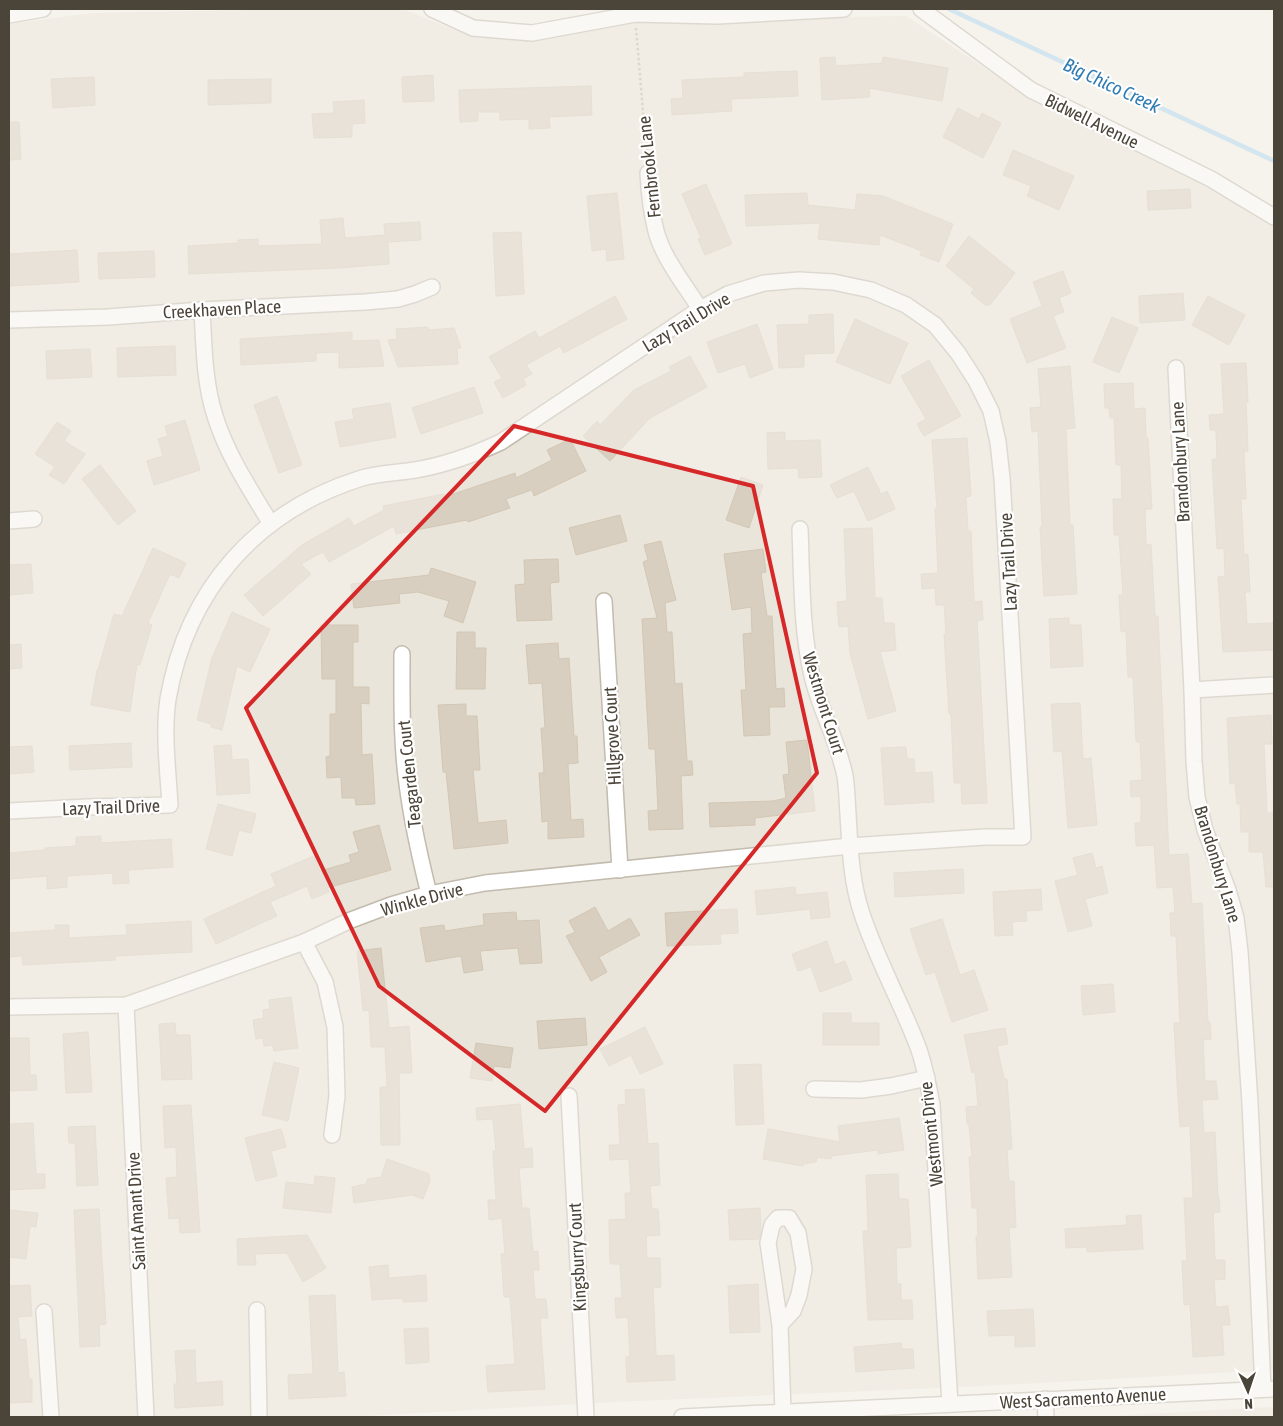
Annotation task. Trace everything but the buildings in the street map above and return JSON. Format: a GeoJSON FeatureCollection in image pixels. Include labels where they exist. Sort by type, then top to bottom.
{"type":"FeatureCollection","features":[{"type":"Feature","properties":{"kind":"street"},"geometry":{"type":"LineString","coordinates":[[9,15],[44,9]]}},
{"type":"Feature","properties":{"kind":"street"},"geometry":{"type":"LineString","coordinates":[[432,9],[473,28],[532,33],[635,14],[717,16],[844,9]]}},
{"type":"Feature","properties":{"kind":"street","name":"Bidwell Avenue"},"geometry":{"type":"LineString","coordinates":[[921,9],[1031,90],[1211,179],[1274,217]]}},
{"type":"Feature","properties":{"kind":"street","name":"Fernbrook Lane"},"geometry":{"type":"LineString","coordinates":[[648,172],[656,232],[665,254],[700,309]]}},
{"type":"Feature","properties":{"kind":"street","name":"Lazy Trail Drive"},"geometry":{"type":"LineString","coordinates":[[9,811],[170,805],[166,727],[168,700],[176,665],[188,629],[205,595],[226,566],[248,543],[271,524],[306,502],[337,487],[364,477],[439,465],[473,455],[501,442],[700,309],[728,294],[764,284],[799,280],[833,282],[871,290],[906,305],[935,325],[976,381],[991,411],[998,442],[1002,478],[1023,837],[985,837],[850,846]]}},
{"type":"Feature","properties":{"kind":"street","name":"Creekhaven Place"},"geometry":{"type":"LineString","coordinates":[[9,320],[108,317],[398,299],[432,287]]}},
{"type":"Feature","properties":{"kind":"street"},"geometry":{"type":"LineString","coordinates":[[202,310],[208,384],[214,414],[223,440],[271,524]]}},
{"type":"Feature","properties":{"kind":"street","name":"Brandonbury Lane"},"geometry":{"type":"LineString","coordinates":[[1176,368],[1194,761],[1198,797],[1205,830],[1228,890],[1236,918],[1240,952],[1269,1389]]}},
{"type":"Feature","properties":{"kind":"street"},"geometry":{"type":"LineString","coordinates":[[9,521],[34,520]]}},
{"type":"Feature","properties":{"kind":"street","name":"Westmont Court"},"geometry":{"type":"LineString","coordinates":[[800,530],[806,650],[815,687],[840,753],[845,779],[850,846]]}},
{"type":"Feature","properties":{"kind":"street","name":"Hillgrove Court"},"geometry":{"type":"LineString","coordinates":[[604,601],[620,870]]}},
{"type":"Feature","properties":{"kind":"street","name":"Teagarden Court"},"geometry":{"type":"LineString","coordinates":[[402,654],[403,736],[407,782],[413,824],[429,894]]}},
{"type":"Feature","properties":{"kind":"street"},"geometry":{"type":"LineString","coordinates":[[1192,690],[1274,685]]}},
{"type":"Feature","properties":{"kind":"street","name":"Winkle Drive"},"geometry":{"type":"LineString","coordinates":[[9,1007],[126,1005],[304,942],[351,920],[391,905],[429,894],[485,883],[850,846]]}},
{"type":"Feature","properties":{"kind":"street","name":"Westmont Drive"},"geometry":{"type":"LineString","coordinates":[[850,846],[855,890],[862,915],[918,1048],[927,1078],[932,1105],[950,1404]]}},
{"type":"Feature","properties":{"kind":"street"},"geometry":{"type":"LineString","coordinates":[[304,942],[325,982],[335,1027],[337,1096],[332,1135]]}},
{"type":"Feature","properties":{"kind":"street","name":"Saint Amant Drive"},"geometry":{"type":"LineString","coordinates":[[126,1005],[146,1417]]}},
{"type":"Feature","properties":{"kind":"street"},"geometry":{"type":"LineString","coordinates":[[814,1089],[861,1090],[927,1078]]}},
{"type":"Feature","properties":{"kind":"street","name":"Kingsburry Court"},"geometry":{"type":"LineString","coordinates":[[569,1096],[586,1417]]}},
{"type":"Feature","properties":{"kind":"street"},"geometry":{"type":"LineString","coordinates":[[780,1326],[793,1311],[799,1295],[804,1269],[798,1233],[789,1218],[778,1218],[772,1225],[768,1243],[780,1326],[783,1412]]}},
{"type":"Feature","properties":{"kind":"street"},"geometry":{"type":"LineString","coordinates":[[257,1310],[259,1417]]}},
{"type":"Feature","properties":{"kind":"street"},"geometry":{"type":"LineString","coordinates":[[44,1312],[51,1417]]}},
{"type":"Feature","properties":{"kind":"street","name":"West Sacramento Avenue"},"geometry":{"type":"LineString","coordinates":[[682,1417],[1269,1389]]}},
{"type":"Feature","properties":{"kind":"street"},"geometry":{"type":"LineString","coordinates":[[1046,1399],[1046,1417]]}},
{"type":"Feature","properties":{"kind":"path","name":"Fernbrook Lane"},"geometry":{"type":"LineString","coordinates":[[635,14],[648,172]]}},
{"type":"Feature","properties":{"kind":"highlighted area"},"geometry":{"type":"Polygon","coordinates":[[[514,426],[753,486],[817,773],[545,1111],[379,986],[246,708],[514,426]]]}},
{"type":"Feature","properties":{"kind":"shaded area"},"geometry":{"type":"Polygon","coordinates":[[[403,9],[467,35],[527,40],[640,20],[906,16],[1035,101],[1251,207],[1274,222],[1274,1370],[982,1386],[613,1402],[348,1417],[9,1417],[9,24],[93,13],[403,9]]]}},
{"type":"Feature","properties":{"kind":"shaded area"},"geometry":{"type":"Polygon","coordinates":[[[1274,1407],[1274,1417],[1096,1417],[1274,1407]]]}},
{"type":"Feature","properties":{"kind":"waterway","name":"Big Chico Creek"},"geometry":{"type":"LineString","coordinates":[[949,9],[1274,161]]}}]}
